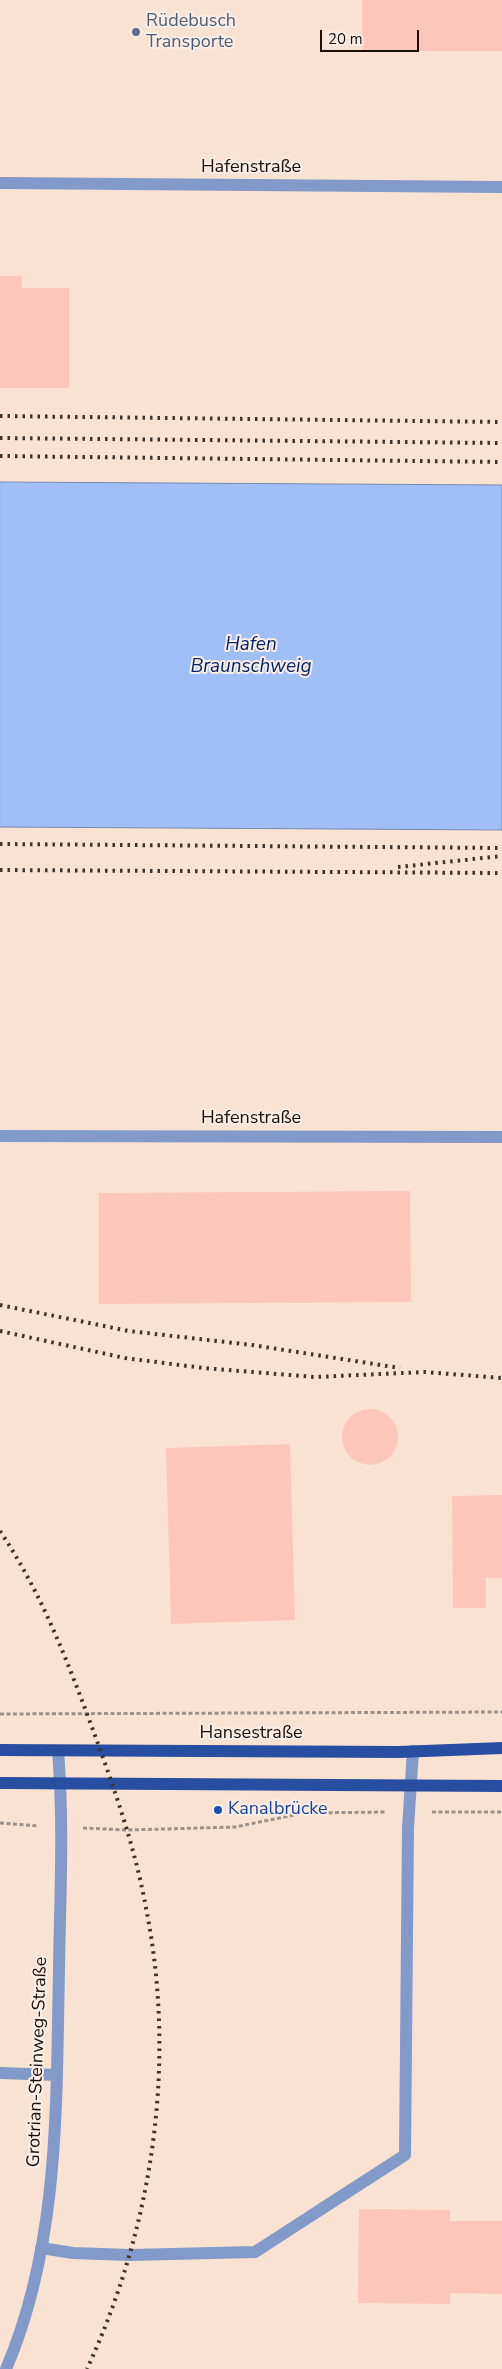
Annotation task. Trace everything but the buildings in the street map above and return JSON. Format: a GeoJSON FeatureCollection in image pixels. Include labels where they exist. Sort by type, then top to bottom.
{"type":"FeatureCollection","features":[{"type":"Feature","properties":{"kind":"main road","name":"Hansestraße"},"geometry":{"type":"LineString","coordinates":[[0,1750],[413,1751],[502,1748]]}},
{"type":"Feature","properties":{"kind":"main road"},"geometry":{"type":"LineString","coordinates":[[0,1783],[502,1786]]}},
{"type":"Feature","properties":{"kind":"street","name":"Hafenstraße"},"geometry":{"type":"LineString","coordinates":[[0,183],[502,187]]}},
{"type":"Feature","properties":{"kind":"street","name":"Hafenstraße"},"geometry":{"type":"LineString","coordinates":[[0,1136],[502,1137]]}},
{"type":"Feature","properties":{"kind":"street","name":"Grotrian-Steinweg-Straße"},"geometry":{"type":"LineString","coordinates":[[6,2369],[27,2310],[41,2248],[52,2172],[57,2075],[61,1827],[58,1751]]}},
{"type":"Feature","properties":{"kind":"street"},"geometry":{"type":"LineString","coordinates":[[41,2248],[73,2253],[130,2255],[254,2252],[405,2155],[409,1812],[413,1751]]}},
{"type":"Feature","properties":{"kind":"street"},"geometry":{"type":"LineString","coordinates":[[0,2073],[57,2075]]}},
{"type":"Feature","properties":{"kind":"path"},"geometry":{"type":"LineString","coordinates":[[0,1714],[502,1712]]}},
{"type":"Feature","properties":{"kind":"path"},"geometry":{"type":"LineString","coordinates":[[0,1824],[127,1830],[235,1827],[304,1813],[502,1812]]}},
{"type":"Feature","properties":{"kind":"shaded area"},"geometry":{"type":"Polygon","coordinates":[[[0,0],[502,0],[502,2369],[0,2369],[0,0]]]}},
{"type":"Feature","properties":{"kind":"water","name":"Hafen Braunschweig"},"geometry":{"type":"Polygon","coordinates":[[[0,482],[502,485],[502,830],[0,827],[0,482]]]}},
{"type":"Feature","properties":{"kind":"railway"},"geometry":{"type":"LineString","coordinates":[[0,416],[502,422]]}},
{"type":"Feature","properties":{"kind":"railway"},"geometry":{"type":"LineString","coordinates":[[0,438],[502,443]]}},
{"type":"Feature","properties":{"kind":"railway"},"geometry":{"type":"LineString","coordinates":[[0,456],[502,462]]}},
{"type":"Feature","properties":{"kind":"railway"},"geometry":{"type":"LineString","coordinates":[[0,844],[502,848]]}},
{"type":"Feature","properties":{"kind":"railway"},"geometry":{"type":"LineString","coordinates":[[398,867],[502,856]]}},
{"type":"Feature","properties":{"kind":"railway"},"geometry":{"type":"LineString","coordinates":[[0,870],[502,873]]}},
{"type":"Feature","properties":{"kind":"railway"},"geometry":{"type":"LineString","coordinates":[[0,1305],[129,1331],[252,1345],[400,1368]]}},
{"type":"Feature","properties":{"kind":"railway"},"geometry":{"type":"LineString","coordinates":[[0,1331],[125,1358],[203,1368],[315,1377],[425,1372],[502,1378]]}},
{"type":"Feature","properties":{"kind":"railway"},"geometry":{"type":"LineString","coordinates":[[0,1531],[41,1603],[73,1678],[101,1752],[136,1863],[146,1908],[155,1966],[159,2025],[158,2084],[153,2143],[143,2201],[128,2258],[110,2314],[87,2369]]}},
{"type":"Feature","properties":{"kind":"place","name":"Rüdebusch Transporte"},"geometry":{"type":"Point","coordinates":[136,32]}},
{"type":"Feature","properties":{"kind":"place","name":"Kanalbrücke"},"geometry":{"type":"Point","coordinates":[218,1810]}}]}
